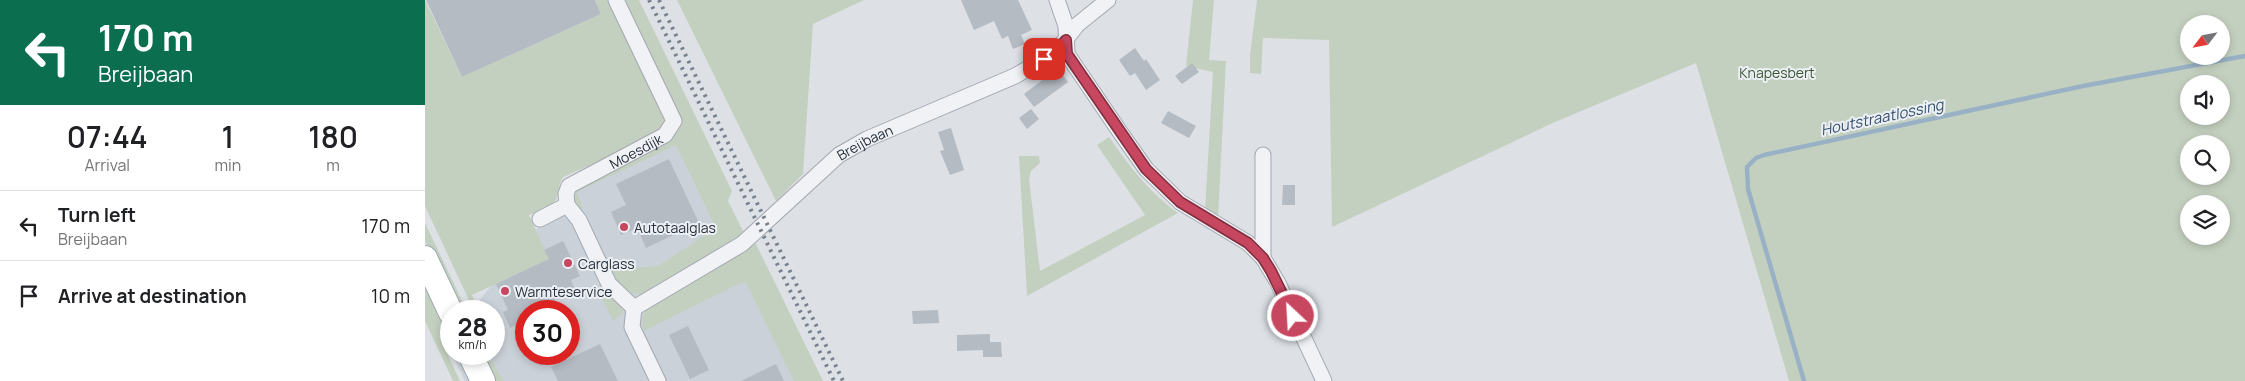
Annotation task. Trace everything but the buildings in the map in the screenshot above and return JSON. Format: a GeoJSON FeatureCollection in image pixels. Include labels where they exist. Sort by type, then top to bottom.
{"type":"FeatureCollection","features":[{"type":"Feature","properties":{"kind":"main road"},"geometry":{"type":"LineString","coordinates":[[425,258],[445,300]]}},
{"type":"Feature","properties":{"kind":"main road"},"geometry":{"type":"LineString","coordinates":[[475,365],[483,381]]}},
{"type":"Feature","properties":{"kind":"street","name":"Moesdijk"},"geometry":{"type":"LineString","coordinates":[[567,205],[566,194],[569,186],[665,135],[673,121],[616,0]]}},
{"type":"Feature","properties":{"kind":"street"},"geometry":{"type":"LineString","coordinates":[[1057,0],[1065,26],[1067,54],[1146,169],[1180,202],[1248,243],[1263,258],[1279,283],[1324,381]]}},
{"type":"Feature","properties":{"kind":"street","name":"Breijbaan"},"geometry":{"type":"LineString","coordinates":[[634,308],[746,241],[839,155],[867,139],[1015,76],[1055,53],[1077,25],[1108,0]]}},
{"type":"Feature","properties":{"kind":"street"},"geometry":{"type":"LineString","coordinates":[[1263,155],[1263,258]]}},
{"type":"Feature","properties":{"kind":"street"},"geometry":{"type":"LineString","coordinates":[[540,219],[567,205],[579,220],[609,284],[634,308],[632,327],[658,381]]}},
{"type":"Feature","properties":{"kind":"shaded area"},"geometry":{"type":"Polygon","coordinates":[[[659,76],[804,381],[465,381],[457,365],[505,365],[505,300],[480,300],[659,76]]]}},
{"type":"Feature","properties":{"kind":"green space"},"geometry":{"type":"Polygon","coordinates":[[[425,0],[462,77],[601,14],[595,0],[611,0],[664,113],[663,126],[658,135],[563,177],[557,197],[553,203],[529,215],[549,259],[472,295],[474,300],[469,300],[425,206],[425,0]]]}},
{"type":"Feature","properties":{"kind":"green space"},"geometry":{"type":"Polygon","coordinates":[[[621,0],[639,0],[732,191],[728,201],[745,235],[648,293],[641,294],[635,294],[625,289],[617,281],[611,270],[658,266],[716,228],[676,145],[577,192],[583,208],[578,210],[571,203],[575,187],[665,145],[672,137],[621,0]]]}},
{"type":"Feature","properties":{"kind":"green space"},"geometry":{"type":"Polygon","coordinates":[[[677,0],[864,0],[813,24],[803,174],[776,201],[677,0]]]}},
{"type":"Feature","properties":{"kind":"green space"},"geometry":{"type":"Polygon","coordinates":[[[1193,0],[1214,0],[1209,60],[1226,61],[1218,219],[1205,211],[1213,72],[1186,66],[1193,0]]]}},
{"type":"Feature","properties":{"kind":"green space","name":"Knapesbert"},"geometry":{"type":"Polygon","coordinates":[[[1257,0],[2245,0],[2245,381],[1789,381],[1696,63],[1555,122],[1332,227],[1329,40],[1263,38],[1261,74],[1250,73],[1250,55],[1257,0]]]}},
{"type":"Feature","properties":{"kind":"green space"},"geometry":{"type":"Polygon","coordinates":[[[1109,137],[1124,158],[1158,197],[1178,213],[1027,296],[1019,156],[1039,156],[1040,163],[1031,171],[1029,179],[1040,271],[1145,215],[1097,145],[1109,137]]]}},
{"type":"Feature","properties":{"kind":"green space"},"geometry":{"type":"Polygon","coordinates":[[[425,223],[462,300],[453,300],[425,241],[425,223]]]}},
{"type":"Feature","properties":{"kind":"green space"},"geometry":{"type":"Polygon","coordinates":[[[755,242],[823,381],[794,381],[745,281],[644,331],[642,320],[646,309],[695,281],[755,242]]]}},
{"type":"Feature","properties":{"kind":"green space"},"geometry":{"type":"Polygon","coordinates":[[[425,276],[440,308],[440,353],[425,321],[425,276]]]}},
{"type":"Feature","properties":{"kind":"green space"},"geometry":{"type":"Polygon","coordinates":[[[611,295],[619,302],[623,313],[613,321],[601,297],[611,295]]]}},
{"type":"Feature","properties":{"kind":"green space"},"geometry":{"type":"Polygon","coordinates":[[[446,365],[453,365],[460,381],[453,381],[446,365]]]}},
{"type":"Feature","properties":{"kind":"green space"},"geometry":{"type":"Polygon","coordinates":[[[483,365],[494,365],[504,381],[491,381],[483,365]]]}},
{"type":"Feature","properties":{"kind":"waterway","name":"Houtstraatlossing"},"geometry":{"type":"LineString","coordinates":[[1804,381],[1748,189],[1747,167],[1756,158],[2083,86],[2245,56]]}},
{"type":"Feature","properties":{"kind":"railway"},"geometry":{"type":"LineString","coordinates":[[649,0],[834,381]]}},
{"type":"Feature","properties":{"kind":"railway"},"geometry":{"type":"LineString","coordinates":[[659,0],[843,381]]}},
{"type":"Feature","properties":{"kind":"place","name":"Autotaalglas"},"geometry":{"type":"Point","coordinates":[624,227]}},
{"type":"Feature","properties":{"kind":"place","name":"Carglass"},"geometry":{"type":"Point","coordinates":[568,263]}},
{"type":"Feature","properties":{"kind":"place","name":"Warmteservice"},"geometry":{"type":"Point","coordinates":[505,291]}},
{"type":"Feature","properties":{"kind":"route"},"geometry":{"type":"LineString","coordinates":[[1044,59],[1055,53],[1066,40],[1067,54],[1146,169],[1180,202],[1248,243],[1263,258],[1279,283],[1293,316]]}}]}
